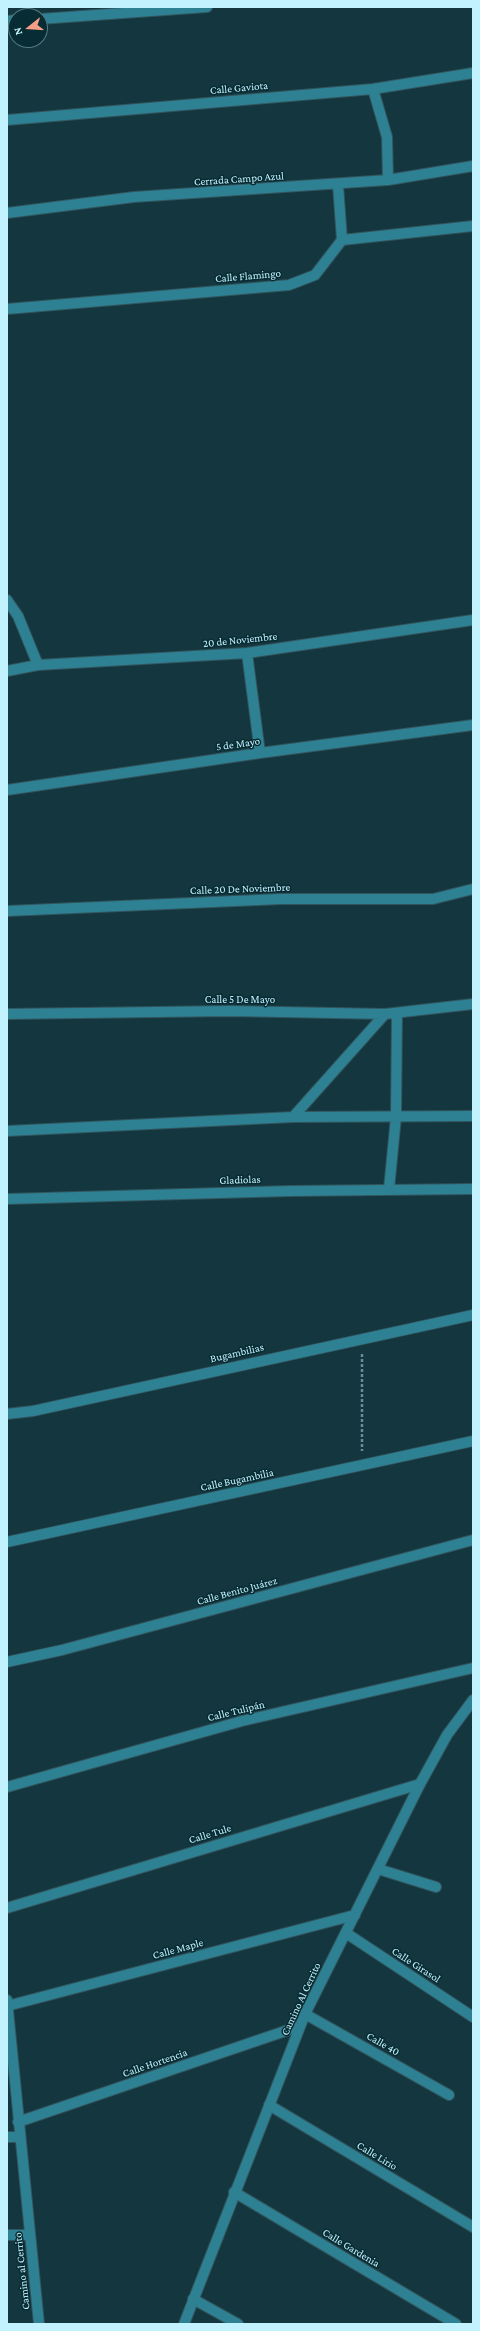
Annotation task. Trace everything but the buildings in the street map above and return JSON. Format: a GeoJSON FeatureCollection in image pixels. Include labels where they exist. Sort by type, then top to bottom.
{"type":"FeatureCollection","features":[{"type":"Feature","properties":{"kind":"street"},"geometry":{"type":"LineString","coordinates":[[48,18],[206,7]]}},
{"type":"Feature","properties":{"kind":"street","name":"Calle Gaviota"},"geometry":{"type":"LineString","coordinates":[[7,120],[373,89],[473,73]]}},
{"type":"Feature","properties":{"kind":"street"},"geometry":{"type":"LineString","coordinates":[[373,89],[387,137],[388,180]]}},
{"type":"Feature","properties":{"kind":"street","name":"Cerrada Campo Azul"},"geometry":{"type":"LineString","coordinates":[[7,213],[134,198],[338,185],[388,180],[473,166]]}},
{"type":"Feature","properties":{"kind":"street"},"geometry":{"type":"LineString","coordinates":[[338,185],[342,240],[473,226]]}},
{"type":"Feature","properties":{"kind":"street","name":"Calle Flamingo"},"geometry":{"type":"LineString","coordinates":[[7,310],[289,285],[315,275],[342,240]]}},
{"type":"Feature","properties":{"kind":"street"},"geometry":{"type":"LineString","coordinates":[[7,600],[18,616],[38,665]]}},
{"type":"Feature","properties":{"kind":"street","name":"20 de Noviembre"},"geometry":{"type":"LineString","coordinates":[[7,671],[38,665],[247,653],[473,620]]}},
{"type":"Feature","properties":{"kind":"street"},"geometry":{"type":"LineString","coordinates":[[247,653],[260,753]]}},
{"type":"Feature","properties":{"kind":"street","name":"5 de Mayo"},"geometry":{"type":"LineString","coordinates":[[7,790],[260,753],[473,725]]}},
{"type":"Feature","properties":{"kind":"street","name":"Calle 20 De Noviembre"},"geometry":{"type":"LineString","coordinates":[[7,911],[281,899],[433,899],[473,889]]}},
{"type":"Feature","properties":{"kind":"street","name":"Calle 5 De Mayo"},"geometry":{"type":"LineString","coordinates":[[7,1014],[230,1011],[385,1014],[473,1004]]}},
{"type":"Feature","properties":{"kind":"street"},"geometry":{"type":"LineString","coordinates":[[389,1189],[396,1117],[397,1012]]}},
{"type":"Feature","properties":{"kind":"street"},"geometry":{"type":"LineString","coordinates":[[293,1117],[385,1014]]}},
{"type":"Feature","properties":{"kind":"street"},"geometry":{"type":"LineString","coordinates":[[7,1131],[293,1117],[473,1116]]}},
{"type":"Feature","properties":{"kind":"street","name":"Gladiolas"},"geometry":{"type":"LineString","coordinates":[[7,1199],[389,1189],[473,1189]]}},
{"type":"Feature","properties":{"kind":"street","name":"Bugambilias"},"geometry":{"type":"LineString","coordinates":[[7,1414],[33,1411],[473,1315]]}},
{"type":"Feature","properties":{"kind":"street","name":"Calle Bugambilia"},"geometry":{"type":"LineString","coordinates":[[7,1542],[473,1441]]}},
{"type":"Feature","properties":{"kind":"street","name":"Calle Benito Juárez"},"geometry":{"type":"LineString","coordinates":[[7,1662],[62,1650],[473,1540]]}},
{"type":"Feature","properties":{"kind":"street","name":"Calle Tulipán"},"geometry":{"type":"LineString","coordinates":[[7,1787],[242,1721],[473,1668]]}},
{"type":"Feature","properties":{"kind":"street","name":"Camino Al Cerrito"},"geometry":{"type":"LineString","coordinates":[[184,2324],[234,2192],[305,2014],[420,1784],[447,1735],[473,1700]]}},
{"type":"Feature","properties":{"kind":"street","name":"Calle Tule"},"geometry":{"type":"LineString","coordinates":[[7,1908],[420,1784]]}},
{"type":"Feature","properties":{"kind":"street"},"geometry":{"type":"LineString","coordinates":[[378,1869],[436,1886]]}},
{"type":"Feature","properties":{"kind":"street","name":"Calle Maple"},"geometry":{"type":"LineString","coordinates":[[7,2006],[355,1915]]}},
{"type":"Feature","properties":{"kind":"street","name":"Calle Girasol"},"geometry":{"type":"LineString","coordinates":[[346,1933],[473,2017]]}},
{"type":"Feature","properties":{"kind":"street","name":"Camino al Cerrito"},"geometry":{"type":"LineString","coordinates":[[7,2000],[8,2036],[39,2324]]}},
{"type":"Feature","properties":{"kind":"street","name":"Calle 40"},"geometry":{"type":"LineString","coordinates":[[305,2014],[449,2095]]}},
{"type":"Feature","properties":{"kind":"street","name":"Calle Hortencia"},"geometry":{"type":"LineString","coordinates":[[18,2122],[300,2026]]}},
{"type":"Feature","properties":{"kind":"street","name":"Calle Lirio"},"geometry":{"type":"LineString","coordinates":[[269,2105],[473,2228]]}},
{"type":"Feature","properties":{"kind":"street"},"geometry":{"type":"LineString","coordinates":[[7,2137],[20,2137]]}},
{"type":"Feature","properties":{"kind":"street","name":"Calle Gardenia"},"geometry":{"type":"LineString","coordinates":[[234,2192],[456,2324]]}},
{"type":"Feature","properties":{"kind":"street"},"geometry":{"type":"LineString","coordinates":[[7,2235],[30,2235]]}},
{"type":"Feature","properties":{"kind":"street"},"geometry":{"type":"LineString","coordinates":[[193,2299],[238,2324]]}},
{"type":"Feature","properties":{"kind":"path"},"geometry":{"type":"LineString","coordinates":[[362,1338],[363,1465]]}}]}
